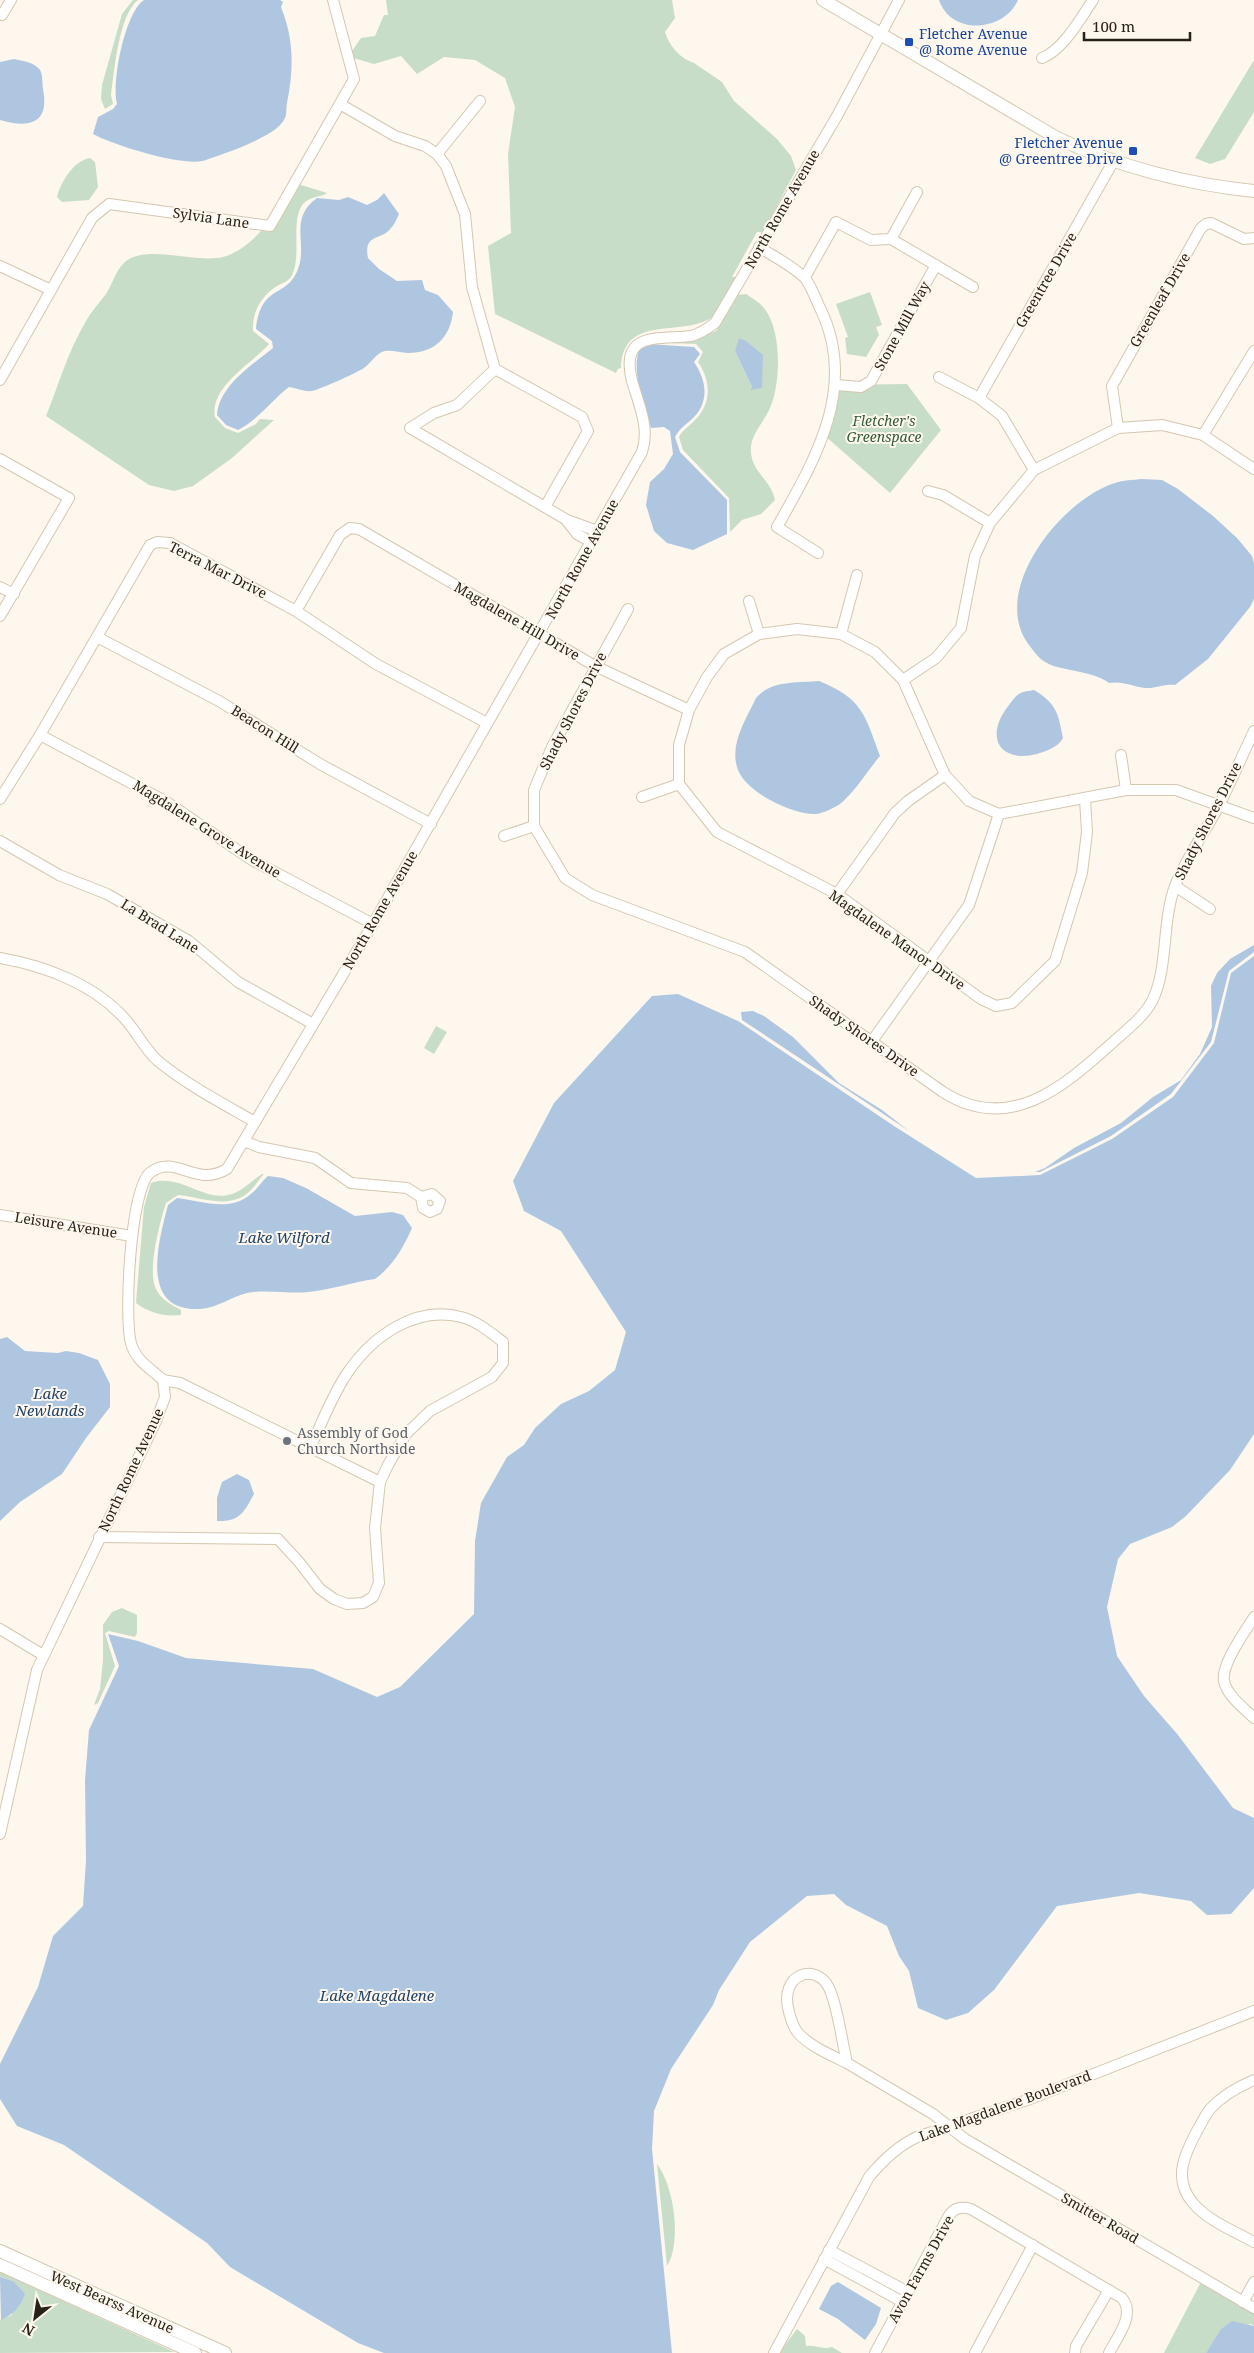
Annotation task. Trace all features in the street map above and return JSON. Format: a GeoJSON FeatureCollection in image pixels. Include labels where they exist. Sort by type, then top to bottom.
{"type":"FeatureCollection","features":[{"type":"Feature","properties":{"kind":"main road"},"geometry":{"type":"LineString","coordinates":[[823,0],[1057,138],[1114,162],[1156,175],[1213,187],[1254,191]]}},
{"type":"Feature","properties":{"kind":"main road","name":"West Bearss Avenue"},"geometry":{"type":"LineString","coordinates":[[0,2251],[195,2353]]}},
{"type":"Feature","properties":{"kind":"main road","name":"West Bearss Avenue"},"geometry":{"type":"LineString","coordinates":[[0,2265],[182,2345],[225,2353]]}},
{"type":"Feature","properties":{"kind":"street"},"geometry":{"type":"LineString","coordinates":[[2,15],[11,0]]}},
{"type":"Feature","properties":{"kind":"street","name":"Sylvia Lane"},"geometry":{"type":"LineString","coordinates":[[0,380],[92,218],[110,204],[270,226],[354,79],[333,0]]}},
{"type":"Feature","properties":{"kind":"street","name":"North Rome Avenue"},"geometry":{"type":"LineString","coordinates":[[0,1834],[33,1682],[43,1655],[156,1421],[165,1397],[163,1380],[140,1361],[131,1345],[128,1326],[132,1236],[142,1184],[150,1173],[162,1166],[173,1166],[203,1177],[217,1175],[227,1170],[431,824],[642,452],[646,440],[646,428],[629,367],[633,352],[642,341],[656,337],[692,336],[705,331],[715,323],[837,116],[899,0]]}},
{"type":"Feature","properties":{"kind":"street"},"geometry":{"type":"LineString","coordinates":[[1042,58],[1050,54],[1075,26],[1093,0]]}},
{"type":"Feature","properties":{"kind":"street"},"geometry":{"type":"LineString","coordinates":[[438,154],[480,101]]}},
{"type":"Feature","properties":{"kind":"street"},"geometry":{"type":"LineString","coordinates":[[340,104],[395,136],[425,146],[438,154],[446,166],[465,214],[472,287],[495,369],[582,417],[588,430],[545,507]]}},
{"type":"Feature","properties":{"kind":"street","name":"Greentree Drive"},"geometry":{"type":"LineString","coordinates":[[979,398],[1114,162]]}},
{"type":"Feature","properties":{"kind":"street"},"geometry":{"type":"LineString","coordinates":[[891,239],[917,192]]}},
{"type":"Feature","properties":{"kind":"street"},"geometry":{"type":"LineString","coordinates":[[805,277],[836,222],[871,240],[891,239],[973,287]]}},
{"type":"Feature","properties":{"kind":"street","name":"Greenleaf Drive"},"geometry":{"type":"LineString","coordinates":[[1118,428],[1112,386],[1201,228],[1211,223],[1244,239],[1254,238]]}},
{"type":"Feature","properties":{"kind":"street"},"geometry":{"type":"LineString","coordinates":[[759,247],[805,277],[831,332],[836,385],[824,435],[814,463],[777,527],[818,553]]}},
{"type":"Feature","properties":{"kind":"street","name":"Stone Mill Way"},"geometry":{"type":"LineString","coordinates":[[836,385],[861,387],[871,381],[936,265]]}},
{"type":"Feature","properties":{"kind":"street"},"geometry":{"type":"LineString","coordinates":[[0,266],[51,290]]}},
{"type":"Feature","properties":{"kind":"street"},"geometry":{"type":"LineString","coordinates":[[1203,435],[1254,351]]}},
{"type":"Feature","properties":{"kind":"street"},"geometry":{"type":"LineString","coordinates":[[495,369],[457,404],[434,412],[410,428],[567,520],[597,531]]}},
{"type":"Feature","properties":{"kind":"street"},"geometry":{"type":"LineString","coordinates":[[940,377],[979,398],[1002,416],[1034,470]]}},
{"type":"Feature","properties":{"kind":"street"},"geometry":{"type":"LineString","coordinates":[[903,680],[936,658],[961,628],[975,556],[990,523],[1034,470],[1118,428],[1162,425],[1203,435],[1254,469]]}},
{"type":"Feature","properties":{"kind":"street"},"geometry":{"type":"LineString","coordinates":[[0,459],[69,498],[0,616]]}},
{"type":"Feature","properties":{"kind":"street"},"geometry":{"type":"LineString","coordinates":[[928,491],[943,495],[990,523]]}},
{"type":"Feature","properties":{"kind":"street"},"geometry":{"type":"LineString","coordinates":[[567,520],[577,534],[591,542]]}},
{"type":"Feature","properties":{"kind":"street","name":"Magdalene Hill Drive"},"geometry":{"type":"LineString","coordinates":[[296,611],[340,535],[350,528],[359,529],[595,666],[688,710]]}},
{"type":"Feature","properties":{"kind":"street","name":"Terra Mar Drive"},"geometry":{"type":"LineString","coordinates":[[0,800],[40,735],[150,545],[157,542],[170,543],[296,611],[376,664],[487,723]]}},
{"type":"Feature","properties":{"kind":"street"},"geometry":{"type":"LineString","coordinates":[[841,634],[858,575]]}},
{"type":"Feature","properties":{"kind":"street"},"geometry":{"type":"LineString","coordinates":[[0,587],[14,594]]}},
{"type":"Feature","properties":{"kind":"street"},"geometry":{"type":"LineString","coordinates":[[749,601],[759,634]]}},
{"type":"Feature","properties":{"kind":"street","name":"Shady Shores Drive"},"geometry":{"type":"LineString","coordinates":[[628,609],[552,747],[534,790],[534,826],[565,878],[592,894],[744,952],[942,1092],[972,1107],[984,1110],[1004,1110],[1047,1094],[1069,1081],[1150,1005],[1157,987],[1164,931],[1175,886],[1220,804],[1254,731]]}},
{"type":"Feature","properties":{"kind":"street"},"geometry":{"type":"LineString","coordinates":[[642,797],[679,784],[679,745],[688,710],[724,654],[759,634],[797,629],[841,634],[875,652],[903,680],[945,775],[969,801],[999,814],[1126,790],[1176,790],[1220,804],[1254,818]]}},
{"type":"Feature","properties":{"kind":"street","name":"Beacon Hill"},"geometry":{"type":"LineString","coordinates":[[97,637],[219,701],[320,764],[431,824]]}},
{"type":"Feature","properties":{"kind":"street","name":"Magdalene Grove Avenue"},"geometry":{"type":"LineString","coordinates":[[40,735],[165,801],[252,860],[373,924]]}},
{"type":"Feature","properties":{"kind":"street"},"geometry":{"type":"LineString","coordinates":[[1122,755],[1126,790]]}},
{"type":"Feature","properties":{"kind":"street"},"geometry":{"type":"LineString","coordinates":[[836,894],[895,813],[908,801],[945,775]]}},
{"type":"Feature","properties":{"kind":"street","name":"Magdalene Manor Drive"},"geometry":{"type":"LineString","coordinates":[[679,784],[717,832],[836,894],[987,1003],[996,1006],[1007,1005],[1017,1000],[1051,966],[1082,872],[1087,832],[1084,799]]}},
{"type":"Feature","properties":{"kind":"street"},"geometry":{"type":"LineString","coordinates":[[872,1041],[930,963],[972,899],[999,814]]}},
{"type":"Feature","properties":{"kind":"street"},"geometry":{"type":"LineString","coordinates":[[504,836],[534,826]]}},
{"type":"Feature","properties":{"kind":"street","name":"La Brad Lane"},"geometry":{"type":"LineString","coordinates":[[0,841],[59,875],[108,894],[189,941],[238,982],[313,1024]]}},
{"type":"Feature","properties":{"kind":"street"},"geometry":{"type":"LineString","coordinates":[[1175,886],[1210,909]]}},
{"type":"Feature","properties":{"kind":"street"},"geometry":{"type":"LineString","coordinates":[[0,958],[28,964],[66,977],[106,1002],[125,1018],[156,1060],[255,1122]]}},
{"type":"Feature","properties":{"kind":"street"},"geometry":{"type":"LineString","coordinates":[[244,1141],[259,1147],[315,1158],[351,1183],[406,1188],[421,1197]]}},
{"type":"Feature","properties":{"kind":"street","name":"Leisure Avenue"},"geometry":{"type":"LineString","coordinates":[[0,1215],[132,1236]]}},
{"type":"Feature","properties":{"kind":"street"},"geometry":{"type":"LineString","coordinates":[[99,1537],[278,1539],[320,1589],[347,1604],[363,1603],[373,1598],[379,1583],[375,1528],[380,1482],[406,1434],[430,1411],[492,1377],[503,1363],[503,1342],[482,1326],[461,1317],[444,1315],[416,1318],[395,1326],[378,1338],[348,1372],[310,1448]]}},
{"type":"Feature","properties":{"kind":"street"},"geometry":{"type":"LineString","coordinates":[[163,1380],[180,1383],[380,1482]]}},
{"type":"Feature","properties":{"kind":"street"},"geometry":{"type":"LineString","coordinates":[[1254,1617],[1226,1664],[1224,1681],[1233,1698],[1254,1718]]}},
{"type":"Feature","properties":{"kind":"street"},"geometry":{"type":"LineString","coordinates":[[0,1629],[43,1655]]}},
{"type":"Feature","properties":{"kind":"street","name":"Smitter Road"},"geometry":{"type":"LineString","coordinates":[[847,2063],[829,1988],[818,1976],[809,1974],[793,1980],[787,1989],[786,1999],[792,2023],[797,2031],[814,2046],[847,2063],[933,2114],[973,2144],[1254,2308]]}},
{"type":"Feature","properties":{"kind":"street","name":"Lake Magdalene Boulevard"},"geometry":{"type":"LineString","coordinates":[[774,2353],[864,2185],[877,2167],[908,2141],[1032,2098],[1254,2010]]}},
{"type":"Feature","properties":{"kind":"street"},"geometry":{"type":"LineString","coordinates":[[1254,2080],[1234,2088],[1209,2110],[1186,2150],[1182,2164],[1185,2192],[1192,2203],[1204,2214],[1254,2242]]}},
{"type":"Feature","properties":{"kind":"street","name":"Avon Farms Drive"},"geometry":{"type":"LineString","coordinates":[[875,2353],[948,2217],[957,2208],[971,2209],[1122,2298],[1128,2312],[1109,2353]]}},
{"type":"Feature","properties":{"kind":"street"},"geometry":{"type":"LineString","coordinates":[[975,2353],[1033,2246]]}},
{"type":"Feature","properties":{"kind":"street"},"geometry":{"type":"LineString","coordinates":[[826,2255],[905,2297]]}},
{"type":"Feature","properties":{"kind":"street"},"geometry":{"type":"LineString","coordinates":[[1243,2302],[1254,2282]]}},
{"type":"Feature","properties":{"kind":"street"},"geometry":{"type":"LineString","coordinates":[[1075,2353],[1076,2346],[1109,2290]]}},
{"type":"Feature","properties":{"kind":"green space"},"geometry":{"type":"Polygon","coordinates":[[[133,0],[138,0],[126,18],[118,44],[111,95],[113,104],[105,109],[101,99],[102,85],[122,14],[133,0]]]}},
{"type":"Feature","properties":{"kind":"green space"},"geometry":{"type":"Polygon","coordinates":[[[386,0],[672,0],[675,18],[665,32],[673,47],[680,55],[722,82],[734,101],[777,139],[791,156],[796,170],[763,232],[757,232],[732,277],[738,277],[719,311],[707,320],[693,325],[646,332],[633,338],[625,350],[621,368],[616,373],[495,314],[488,246],[511,233],[508,154],[515,107],[505,78],[475,60],[444,57],[417,74],[401,56],[374,64],[353,58],[352,51],[361,38],[375,36],[384,15],[388,15],[386,0]]]}},
{"type":"Feature","properties":{"kind":"green space"},"geometry":{"type":"Polygon","coordinates":[[[1254,60],[1254,112],[1225,159],[1210,164],[1195,158],[1254,60]]]}},
{"type":"Feature","properties":{"kind":"green space"},"geometry":{"type":"Polygon","coordinates":[[[90,158],[95,162],[98,187],[89,200],[62,202],[57,197],[61,185],[73,168],[90,158]]]}},
{"type":"Feature","properties":{"kind":"green space"},"geometry":{"type":"Polygon","coordinates":[[[298,184],[327,193],[309,199],[303,204],[297,219],[296,258],[292,275],[288,280],[266,295],[256,311],[253,331],[269,344],[225,386],[215,406],[215,417],[225,428],[238,433],[256,424],[260,419],[274,420],[232,458],[193,486],[174,491],[149,485],[46,416],[80,332],[90,314],[106,294],[123,264],[132,258],[143,255],[156,254],[211,258],[223,257],[235,252],[256,237],[298,184]]]}},
{"type":"Feature","properties":{"kind":"green space"},"geometry":{"type":"Polygon","coordinates":[[[870,292],[882,325],[876,327],[879,335],[866,357],[847,354],[845,338],[848,337],[836,304],[870,292]]]}},
{"type":"Feature","properties":{"kind":"green space"},"geometry":{"type":"Polygon","coordinates":[[[746,294],[764,308],[770,318],[777,343],[778,371],[774,397],[767,414],[754,436],[751,447],[752,460],[770,487],[775,500],[761,514],[742,520],[730,532],[729,498],[683,450],[679,437],[701,413],[707,399],[707,384],[698,362],[703,352],[696,344],[669,343],[704,336],[716,331],[738,295],[746,294]],[[739,342],[735,351],[752,387],[761,388],[739,342]]]}},
{"type":"Feature","properties":{"kind":"green space","name":"Fletcher's Greenspace"},"geometry":{"type":"Polygon","coordinates":[[[907,384],[941,430],[890,493],[824,435],[836,385],[907,384]]]}},
{"type":"Feature","properties":{"kind":"green space"},"geometry":{"type":"Polygon","coordinates":[[[436,1026],[447,1032],[434,1054],[424,1048],[436,1026]]]}},
{"type":"Feature","properties":{"kind":"green space"},"geometry":{"type":"Polygon","coordinates":[[[264,1174],[251,1190],[235,1200],[216,1201],[178,1195],[166,1203],[153,1260],[154,1283],[159,1294],[181,1310],[181,1315],[157,1314],[136,1303],[144,1207],[151,1183],[171,1182],[219,1196],[237,1192],[264,1174]]]}},
{"type":"Feature","properties":{"kind":"green space"},"geometry":{"type":"Polygon","coordinates":[[[122,1608],[137,1615],[137,1633],[135,1637],[109,1631],[105,1633],[115,1666],[98,1703],[94,1705],[100,1689],[103,1660],[103,1625],[112,1612],[122,1608]]]}},
{"type":"Feature","properties":{"kind":"green space"},"geometry":{"type":"Polygon","coordinates":[[[657,2164],[668,2186],[674,2214],[674,2243],[672,2256],[667,2266],[657,2164]]]}},
{"type":"Feature","properties":{"kind":"green space"},"geometry":{"type":"Polygon","coordinates":[[[0,2272],[174,2352],[0,2353],[0,2320],[12,2315],[13,2281],[0,2277],[0,2272]]]}},
{"type":"Feature","properties":{"kind":"green space"},"geometry":{"type":"Polygon","coordinates":[[[1201,2282],[1254,2314],[1254,2326],[1251,2324],[1220,2330],[1206,2353],[1164,2353],[1201,2282]]]}},
{"type":"Feature","properties":{"kind":"green space"},"geometry":{"type":"Polygon","coordinates":[[[797,2329],[805,2336],[806,2346],[832,2347],[842,2353],[779,2353],[797,2329]]]}},
{"type":"Feature","properties":{"kind":"water"},"geometry":{"type":"Polygon","coordinates":[[[144,0],[280,0],[283,2],[281,7],[288,31],[292,66],[286,115],[279,126],[249,144],[196,162],[150,154],[116,144],[93,134],[98,117],[113,109],[117,104],[116,81],[121,49],[131,18],[137,7],[144,0]]]}},
{"type":"Feature","properties":{"kind":"water"},"geometry":{"type":"Polygon","coordinates":[[[939,0],[1018,0],[1011,11],[1001,19],[990,24],[978,26],[954,20],[945,12],[939,0]]]}},
{"type":"Feature","properties":{"kind":"water"},"geometry":{"type":"Polygon","coordinates":[[[14,59],[35,65],[42,74],[43,110],[40,117],[28,123],[20,124],[0,120],[0,62],[14,59]]]}},
{"type":"Feature","properties":{"kind":"water"},"geometry":{"type":"Polygon","coordinates":[[[384,193],[399,214],[394,225],[387,232],[374,238],[368,245],[368,258],[379,269],[397,281],[422,280],[425,290],[438,295],[453,312],[444,336],[433,347],[426,350],[408,353],[382,352],[364,368],[316,390],[306,391],[289,387],[245,426],[238,430],[226,425],[217,415],[219,404],[224,395],[238,377],[273,348],[272,341],[256,329],[259,314],[263,304],[288,285],[298,269],[301,250],[301,223],[303,214],[308,206],[317,198],[339,200],[348,197],[367,205],[377,200],[384,193]]]}},
{"type":"Feature","properties":{"kind":"water"},"geometry":{"type":"Polygon","coordinates":[[[739,338],[746,341],[763,355],[762,388],[751,390],[752,387],[735,351],[739,338]]]}},
{"type":"Feature","properties":{"kind":"water"},"geometry":{"type":"Polygon","coordinates":[[[648,344],[694,347],[700,354],[694,362],[704,384],[704,399],[697,413],[680,429],[675,437],[680,452],[727,500],[727,534],[693,550],[667,543],[654,531],[646,505],[650,482],[664,469],[673,454],[670,431],[664,427],[651,428],[640,389],[637,359],[639,350],[648,344]]]}},
{"type":"Feature","properties":{"kind":"water"},"geometry":{"type":"Polygon","coordinates":[[[1142,479],[1162,480],[1178,489],[1213,516],[1237,538],[1252,556],[1254,563],[1254,599],[1250,607],[1208,659],[1175,685],[1151,688],[1115,682],[1109,683],[1093,675],[1048,664],[1029,645],[1019,623],[1018,599],[1024,574],[1037,550],[1054,527],[1073,507],[1094,492],[1115,483],[1142,479]]]}},
{"type":"Feature","properties":{"kind":"water"},"geometry":{"type":"Polygon","coordinates":[[[819,681],[834,688],[854,702],[866,719],[880,756],[856,788],[840,804],[816,814],[782,806],[758,793],[741,776],[735,758],[740,731],[756,698],[762,692],[777,685],[819,681]]]}},
{"type":"Feature","properties":{"kind":"water"},"geometry":{"type":"Polygon","coordinates":[[[1034,690],[1052,705],[1060,722],[1063,738],[1055,746],[1037,754],[1024,756],[1006,752],[1000,746],[997,739],[1000,720],[1017,695],[1034,690]]]}},
{"type":"Feature","properties":{"kind":"water"},"geometry":{"type":"Polygon","coordinates":[[[1254,945],[1254,952],[1229,971],[1211,1042],[1171,1094],[1111,1136],[1040,1172],[1035,1172],[1045,1168],[1074,1148],[1121,1123],[1153,1097],[1181,1080],[1200,1054],[1212,1027],[1211,986],[1217,973],[1230,959],[1254,945]]]}},
{"type":"Feature","properties":{"kind":"water","name":"Lake Magdalene"},"geometry":{"type":"Polygon","coordinates":[[[1254,956],[1254,1434],[1230,1470],[1186,1516],[1172,1527],[1130,1544],[1118,1559],[1107,1607],[1117,1656],[1144,1696],[1178,1735],[1233,1808],[1254,1818],[1254,1888],[1231,1914],[1207,1915],[1191,1901],[1139,1893],[1057,1906],[994,1990],[968,2013],[946,2020],[918,2008],[909,1971],[899,1956],[887,1926],[846,1905],[834,1894],[807,1896],[750,1942],[719,1990],[713,2005],[671,2069],[654,2111],[652,2149],[672,2353],[384,2353],[358,2343],[230,2267],[207,2243],[64,2145],[17,2126],[0,2099],[0,2064],[38,1987],[53,1936],[83,1906],[86,1860],[85,1780],[89,1730],[119,1666],[108,1634],[138,1641],[186,1658],[313,1669],[377,1697],[400,1687],[474,1614],[475,1541],[481,1503],[507,1457],[524,1445],[535,1428],[561,1404],[589,1391],[615,1370],[626,1332],[561,1231],[524,1211],[513,1181],[554,1103],[652,996],[678,994],[738,1021],[894,1126],[976,1178],[1040,1175],[1112,1139],[1173,1097],[1214,1043],[1231,973],[1254,956]]]}},
{"type":"Feature","properties":{"kind":"water"},"geometry":{"type":"Polygon","coordinates":[[[753,1011],[764,1016],[793,1037],[839,1083],[882,1110],[909,1131],[742,1020],[741,1012],[753,1011]]]}},
{"type":"Feature","properties":{"kind":"water","name":"Lake Wilford"},"geometry":{"type":"Polygon","coordinates":[[[268,1176],[283,1178],[306,1188],[355,1216],[392,1212],[403,1215],[412,1228],[397,1256],[375,1279],[308,1292],[262,1291],[247,1293],[212,1307],[200,1309],[180,1307],[168,1299],[160,1287],[157,1271],[160,1236],[168,1205],[177,1198],[216,1204],[235,1203],[252,1193],[268,1176]]]}},
{"type":"Feature","properties":{"kind":"water","name":"Lake Newlands"},"geometry":{"type":"Polygon","coordinates":[[[7,1337],[25,1351],[58,1353],[66,1351],[79,1353],[98,1360],[110,1384],[110,1407],[62,1474],[20,1502],[0,1521],[0,1339],[7,1337]]]}},
{"type":"Feature","properties":{"kind":"water"},"geometry":{"type":"Polygon","coordinates":[[[237,1474],[249,1480],[254,1494],[244,1511],[236,1518],[217,1521],[217,1498],[222,1482],[237,1474]]]}},
{"type":"Feature","properties":{"kind":"water"},"geometry":{"type":"Polygon","coordinates":[[[0,2277],[13,2281],[25,2294],[16,2310],[1,2320],[0,2277]]]}},
{"type":"Feature","properties":{"kind":"water"},"geometry":{"type":"Polygon","coordinates":[[[838,2282],[881,2308],[876,2324],[865,2340],[838,2319],[819,2309],[831,2286],[838,2282]]]}},
{"type":"Feature","properties":{"kind":"water"},"geometry":{"type":"Polygon","coordinates":[[[1232,2321],[1254,2326],[1254,2353],[1206,2353],[1220,2330],[1232,2321]]]}},
{"type":"Feature","properties":{"kind":"place","name":"Fletcher Avenue @ Rome Avenue"},"geometry":{"type":"Point","coordinates":[909,42]}},
{"type":"Feature","properties":{"kind":"place","name":"Fletcher Avenue @ Greentree Drive"},"geometry":{"type":"Point","coordinates":[1133,151]}},
{"type":"Feature","properties":{"kind":"place","name":"Assembly of God Church Northside"},"geometry":{"type":"Point","coordinates":[287,1441]}}]}
